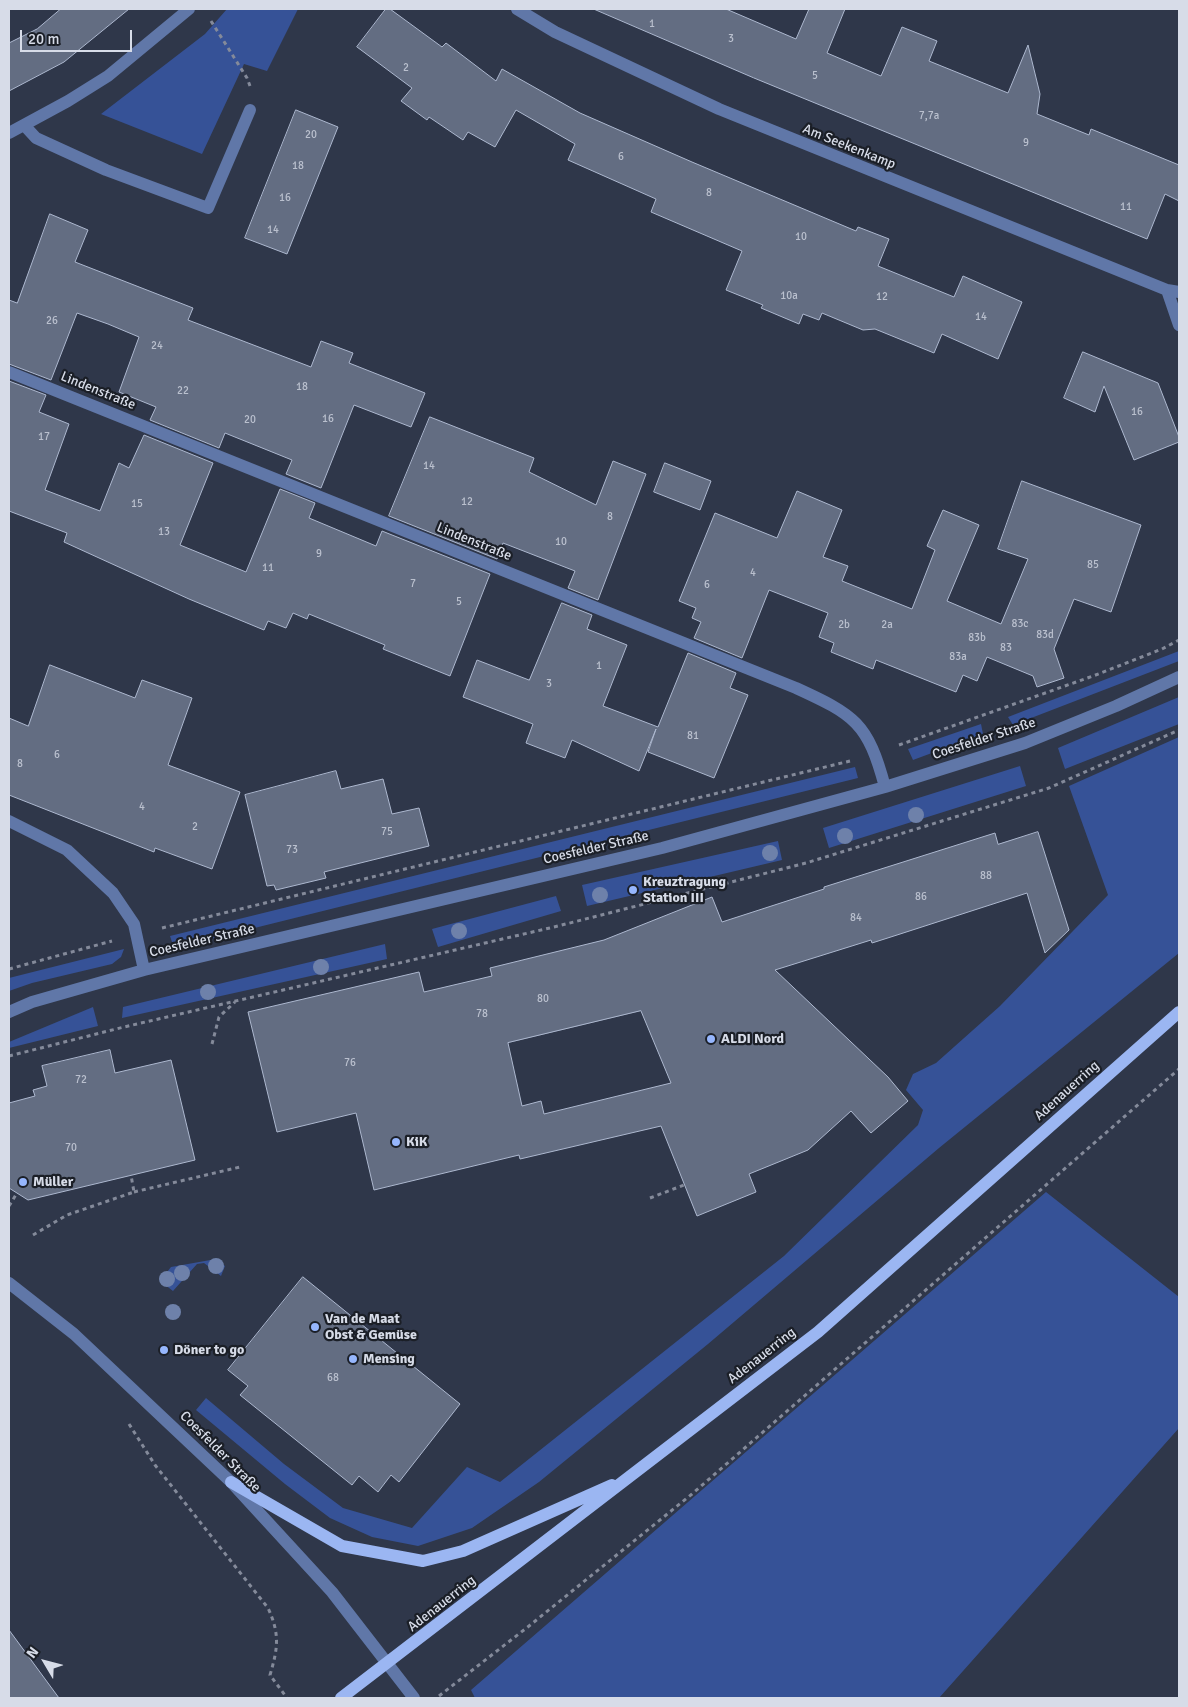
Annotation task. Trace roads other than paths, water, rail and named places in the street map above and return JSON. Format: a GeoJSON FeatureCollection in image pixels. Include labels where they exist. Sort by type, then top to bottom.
{"type":"FeatureCollection","features":[{"type":"Feature","properties":{"kind":"main road","name":"Adenauerring"},"geometry":{"type":"LineString","coordinates":[[342,1698],[818,1332],[1179,1012]]}},
{"type":"Feature","properties":{"kind":"main road"},"geometry":{"type":"LineString","coordinates":[[232,1482],[342,1546],[423,1561],[463,1552],[631,1477]]}},
{"type":"Feature","properties":{"kind":"street"},"geometry":{"type":"LineString","coordinates":[[9,132],[108,76],[188,9]]}},
{"type":"Feature","properties":{"kind":"street","name":"Am Seekenkamp"},"geometry":{"type":"LineString","coordinates":[[517,9],[555,32],[719,110],[1173,291]]}},
{"type":"Feature","properties":{"kind":"street"},"geometry":{"type":"LineString","coordinates":[[24,125],[36,138],[106,170],[208,208],[250,110]]}},
{"type":"Feature","properties":{"kind":"street"},"geometry":{"type":"LineString","coordinates":[[1173,291],[1179,325]]}},
{"type":"Feature","properties":{"kind":"street","name":"Lindenstraße"},"geometry":{"type":"LineString","coordinates":[[9,372],[796,688],[838,707],[865,731],[876,753],[886,787]]}},
{"type":"Feature","properties":{"kind":"street","name":"Coesfelder Straße"},"geometry":{"type":"LineString","coordinates":[[9,1012],[32,1002],[144,970],[662,848],[886,787],[1025,742],[1116,706],[1179,677]]}},
{"type":"Feature","properties":{"kind":"street"},"geometry":{"type":"LineString","coordinates":[[9,821],[68,850],[113,893],[134,924],[144,970]]}},
{"type":"Feature","properties":{"kind":"street","name":"Coesfelder Straße"},"geometry":{"type":"LineString","coordinates":[[9,1283],[74,1334],[232,1482],[332,1592],[414,1698]]}},
{"type":"Feature","properties":{"kind":"place","name":"Kreuztragung Station III"},"geometry":{"type":"Point","coordinates":[633,890]}},
{"type":"Feature","properties":{"kind":"place","name":"ALDI Nord"},"geometry":{"type":"Point","coordinates":[711,1039]}},
{"type":"Feature","properties":{"kind":"place","name":"KiK"},"geometry":{"type":"Point","coordinates":[396,1142]}},
{"type":"Feature","properties":{"kind":"place","name":"Müller"},"geometry":{"type":"Point","coordinates":[23,1182]}},
{"type":"Feature","properties":{"kind":"place","name":"Van de Maat Obst & Gemüse"},"geometry":{"type":"Point","coordinates":[315,1327]}},
{"type":"Feature","properties":{"kind":"place","name":"Döner to go"},"geometry":{"type":"Point","coordinates":[164,1350]}},
{"type":"Feature","properties":{"kind":"place","name":"Mensing"},"geometry":{"type":"Point","coordinates":[353,1359]}}]}
